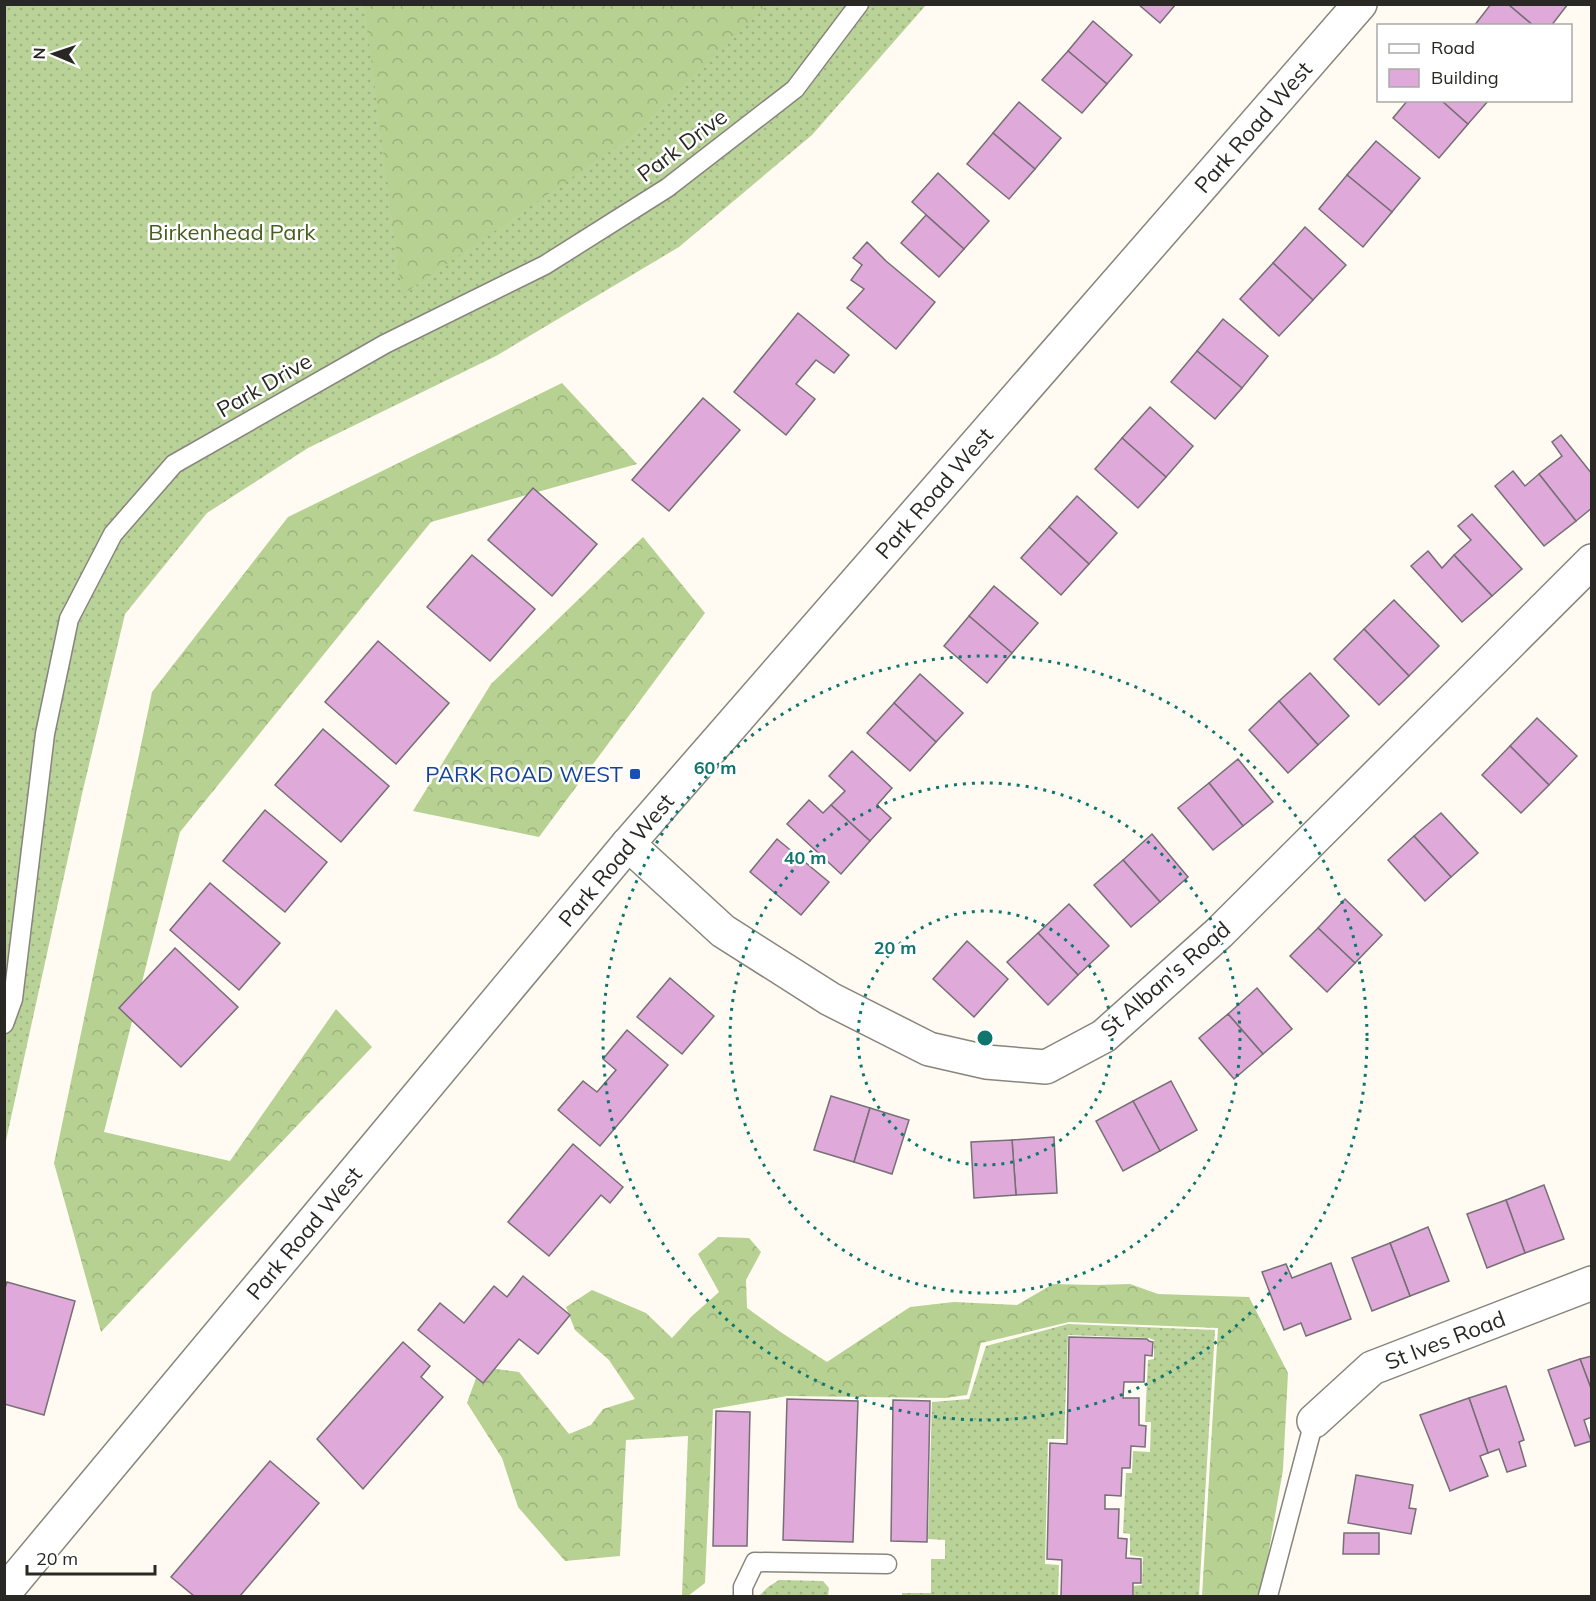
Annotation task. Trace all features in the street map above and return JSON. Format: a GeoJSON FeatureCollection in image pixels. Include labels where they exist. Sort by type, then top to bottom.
{"type":"FeatureCollection","features":[{"type":"Feature","properties":{"kind":"street","name":"Park Road West"},"geometry":{"type":"LineString","coordinates":[[4,1593],[628,844],[1360,4]]}},
{"type":"Feature","properties":{"kind":"street","name":"St Alban's Road"},"geometry":{"type":"LineString","coordinates":[[628,844],[723,931],[830,999],[929,1049],[986,1062],[1046,1067],[1104,1036],[1219,933],[1592,561]]}},
{"type":"Feature","properties":{"kind":"street","name":"St Ives Road"},"geometry":{"type":"LineString","coordinates":[[1314,1421],[1372,1368],[1592,1283]]}},
{"type":"Feature","properties":{"kind":"lane","name":"Park Drive"},"geometry":{"type":"LineString","coordinates":[[4,1024],[13,999],[45,734],[69,619],[113,534],[174,464],[385,344],[545,265],[667,188],[795,89],[859,4]]}},
{"type":"Feature","properties":{"kind":"lane"},"geometry":{"type":"LineString","coordinates":[[1268,1596],[1314,1421]]}},
{"type":"Feature","properties":{"kind":"lane"},"geometry":{"type":"LineString","coordinates":[[742,1596],[743,1587],[754,1562],[887,1564]]}},
{"type":"Feature","properties":{"kind":"green space"},"geometry":{"type":"Polygon","coordinates":[[[364,4],[767,5],[628,139],[402,295],[364,4]]]}},
{"type":"Feature","properties":{"kind":"green space","name":"Birkenhead Park"},"geometry":{"type":"Polygon","coordinates":[[[5,5],[926,5],[812,135],[679,247],[496,356],[308,448],[207,513],[125,614],[82,794],[5,1145],[5,5]]]}},
{"type":"Feature","properties":{"kind":"green space"},"geometry":{"type":"Polygon","coordinates":[[[562,383],[637,464],[431,522],[180,832],[104,1132],[230,1161],[336,1009],[372,1047],[101,1332],[54,1163],[152,692],[288,517],[562,383]]]}},
{"type":"Feature","properties":{"kind":"green space"},"geometry":{"type":"Polygon","coordinates":[[[643,537],[705,613],[539,837],[413,811],[491,684],[643,537]]]}},
{"type":"Feature","properties":{"kind":"green space"},"geometry":{"type":"Polygon","coordinates":[[[718,1237],[749,1238],[761,1252],[746,1280],[747,1308],[827,1362],[910,1307],[954,1302],[1017,1305],[1053,1284],[1130,1284],[1158,1294],[1249,1297],[1288,1373],[1283,1470],[1261,1596],[1202,1596],[1218,1328],[1069,1322],[981,1343],[967,1395],[945,1398],[787,1396],[713,1409],[705,1583],[688,1596],[682,1596],[688,1436],[626,1440],[620,1556],[565,1561],[518,1507],[502,1458],[467,1403],[480,1367],[519,1372],[569,1434],[591,1425],[603,1409],[635,1399],[609,1360],[575,1330],[566,1307],[592,1290],[646,1313],[672,1338],[719,1292],[698,1254],[718,1237]]]}},
{"type":"Feature","properties":{"kind":"green space"},"geometry":{"type":"Polygon","coordinates":[[[1068,1324],[1215,1330],[1199,1596],[1134,1596],[1134,1586],[1142,1585],[1143,1557],[1130,1555],[1130,1534],[1123,1533],[1126,1473],[1132,1473],[1133,1451],[1150,1452],[1151,1422],[1145,1422],[1148,1360],[1154,1359],[1154,1340],[1068,1335],[1064,1439],[1048,1439],[1045,1564],[1059,1565],[1058,1596],[902,1596],[902,1593],[931,1593],[931,1559],[945,1559],[945,1540],[928,1539],[932,1402],[969,1399],[986,1346],[1068,1324]]]}},
{"type":"Feature","properties":{"kind":"green space"},"geometry":{"type":"Polygon","coordinates":[[[779,1580],[823,1581],[829,1588],[828,1596],[759,1596],[779,1580]]]}},
{"type":"Feature","properties":{"kind":"building"},"geometry":{"type":"Polygon","coordinates":[[[1138,4],[1176,4],[1160,23],[1138,4]]]}},
{"type":"Feature","properties":{"kind":"building"},"geometry":{"type":"Polygon","coordinates":[[[1491,4],[1508,4],[1532,24],[1476,24],[1491,4]]]}},
{"type":"Feature","properties":{"kind":"building"},"geometry":{"type":"Polygon","coordinates":[[[1508,4],[1568,4],[1553,24],[1532,24],[1508,4]]]}},
{"type":"Feature","properties":{"kind":"building"},"geometry":{"type":"Polygon","coordinates":[[[1093,21],[1132,55],[1107,84],[1068,51],[1093,21]]]}},
{"type":"Feature","properties":{"kind":"building"},"geometry":{"type":"Polygon","coordinates":[[[1068,51],[1107,84],[1082,113],[1042,80],[1068,51]]]}},
{"type":"Feature","properties":{"kind":"building"},"geometry":{"type":"Polygon","coordinates":[[[1019,102],[1061,138],[1035,169],[993,133],[1019,102]]]}},
{"type":"Feature","properties":{"kind":"building"},"geometry":{"type":"Polygon","coordinates":[[[1406,102],[1443,102],[1468,124],[1439,158],[1393,118],[1406,102]]]}},
{"type":"Feature","properties":{"kind":"building"},"geometry":{"type":"Polygon","coordinates":[[[1443,102],[1487,102],[1468,124],[1443,102]]]}},
{"type":"Feature","properties":{"kind":"building"},"geometry":{"type":"Polygon","coordinates":[[[993,133],[1035,169],[1009,199],[967,164],[993,133]]]}},
{"type":"Feature","properties":{"kind":"building"},"geometry":{"type":"Polygon","coordinates":[[[1376,141],[1420,178],[1392,212],[1347,175],[1376,141]]]}},
{"type":"Feature","properties":{"kind":"building"},"geometry":{"type":"Polygon","coordinates":[[[938,173],[989,221],[964,249],[912,202],[938,173]]]}},
{"type":"Feature","properties":{"kind":"building"},"geometry":{"type":"Polygon","coordinates":[[[1347,175],[1392,212],[1363,247],[1319,209],[1347,175]]]}},
{"type":"Feature","properties":{"kind":"building"},"geometry":{"type":"Polygon","coordinates":[[[926,215],[964,249],[939,277],[901,243],[926,215]]]}},
{"type":"Feature","properties":{"kind":"building"},"geometry":{"type":"Polygon","coordinates":[[[1305,227],[1346,265],[1313,300],[1273,263],[1305,227]]]}},
{"type":"Feature","properties":{"kind":"building"},"geometry":{"type":"Polygon","coordinates":[[[867,242],[935,302],[896,349],[847,308],[864,289],[851,280],[862,265],[853,258],[867,242]]]}},
{"type":"Feature","properties":{"kind":"building"},"geometry":{"type":"Polygon","coordinates":[[[1273,263],[1313,300],[1279,336],[1240,299],[1273,263]]]}},
{"type":"Feature","properties":{"kind":"building"},"geometry":{"type":"Polygon","coordinates":[[[798,313],[849,355],[834,373],[816,360],[796,384],[815,399],[786,435],[734,392],[798,313]]]}},
{"type":"Feature","properties":{"kind":"building"},"geometry":{"type":"Polygon","coordinates":[[[1223,319],[1268,356],[1242,388],[1197,351],[1223,319]]]}},
{"type":"Feature","properties":{"kind":"building"},"geometry":{"type":"Polygon","coordinates":[[[1197,351],[1242,388],[1215,419],[1171,382],[1197,351]]]}},
{"type":"Feature","properties":{"kind":"building"},"geometry":{"type":"Polygon","coordinates":[[[703,398],[740,430],[669,511],[632,480],[703,398]]]}},
{"type":"Feature","properties":{"kind":"building"},"geometry":{"type":"Polygon","coordinates":[[[1150,407],[1193,446],[1166,477],[1122,438],[1150,407]]]}},
{"type":"Feature","properties":{"kind":"building"},"geometry":{"type":"Polygon","coordinates":[[[1561,435],[1592,474],[1592,508],[1576,521],[1539,474],[1562,456],[1552,442],[1561,435]]]}},
{"type":"Feature","properties":{"kind":"building"},"geometry":{"type":"Polygon","coordinates":[[[1122,438],[1166,477],[1138,508],[1095,469],[1122,438]]]}},
{"type":"Feature","properties":{"kind":"building"},"geometry":{"type":"Polygon","coordinates":[[[1513,471],[1525,486],[1539,474],[1576,521],[1544,546],[1495,486],[1513,471]]]}},
{"type":"Feature","properties":{"kind":"building"},"geometry":{"type":"Polygon","coordinates":[[[533,488],[597,544],[552,596],[488,540],[533,488]]]}},
{"type":"Feature","properties":{"kind":"building"},"geometry":{"type":"Polygon","coordinates":[[[1077,496],[1117,533],[1089,564],[1049,527],[1077,496]]]}},
{"type":"Feature","properties":{"kind":"building"},"geometry":{"type":"Polygon","coordinates":[[[1472,514],[1522,569],[1492,596],[1454,555],[1471,540],[1458,526],[1472,514]]]}},
{"type":"Feature","properties":{"kind":"building"},"geometry":{"type":"Polygon","coordinates":[[[1049,527],[1089,564],[1061,595],[1021,558],[1049,527]]]}},
{"type":"Feature","properties":{"kind":"building"},"geometry":{"type":"Polygon","coordinates":[[[1428,551],[1442,568],[1454,555],[1492,596],[1462,622],[1411,566],[1428,551]]]}},
{"type":"Feature","properties":{"kind":"building"},"geometry":{"type":"Polygon","coordinates":[[[472,555],[535,609],[490,661],[427,607],[472,555]]]}},
{"type":"Feature","properties":{"kind":"building"},"geometry":{"type":"Polygon","coordinates":[[[994,586],[1038,623],[1012,653],[969,616],[994,586]]]}},
{"type":"Feature","properties":{"kind":"building"},"geometry":{"type":"Polygon","coordinates":[[[1394,600],[1439,646],[1409,676],[1364,629],[1394,600]]]}},
{"type":"Feature","properties":{"kind":"building"},"geometry":{"type":"Polygon","coordinates":[[[969,616],[1012,653],[987,683],[944,646],[969,616]]]}},
{"type":"Feature","properties":{"kind":"building"},"geometry":{"type":"Polygon","coordinates":[[[1364,629],[1409,676],[1379,705],[1334,659],[1364,629]]]}},
{"type":"Feature","properties":{"kind":"building"},"geometry":{"type":"Polygon","coordinates":[[[378,641],[449,703],[396,764],[325,702],[378,641]]]}},
{"type":"Feature","properties":{"kind":"building"},"geometry":{"type":"Polygon","coordinates":[[[1310,673],[1349,716],[1318,745],[1279,701],[1310,673]]]}},
{"type":"Feature","properties":{"kind":"building"},"geometry":{"type":"Polygon","coordinates":[[[920,674],[963,713],[936,742],[894,703],[920,674]]]}},
{"type":"Feature","properties":{"kind":"building"},"geometry":{"type":"Polygon","coordinates":[[[1279,701],[1318,745],[1288,773],[1249,730],[1279,701]]]}},
{"type":"Feature","properties":{"kind":"building"},"geometry":{"type":"Polygon","coordinates":[[[894,703],[936,742],[910,771],[867,733],[894,703]]]}},
{"type":"Feature","properties":{"kind":"building"},"geometry":{"type":"Polygon","coordinates":[[[1537,718],[1577,756],[1549,785],[1510,746],[1537,718]]]}},
{"type":"Feature","properties":{"kind":"building"},"geometry":{"type":"Polygon","coordinates":[[[323,729],[389,786],[341,842],[275,785],[323,729]]]}},
{"type":"Feature","properties":{"kind":"building"},"geometry":{"type":"Polygon","coordinates":[[[1510,746],[1549,785],[1521,813],[1482,775],[1510,746]]]}},
{"type":"Feature","properties":{"kind":"building"},"geometry":{"type":"Polygon","coordinates":[[[852,751],[892,788],[877,805],[891,818],[870,841],[831,805],[845,791],[829,776],[852,751]]]}},
{"type":"Feature","properties":{"kind":"building"},"geometry":{"type":"Polygon","coordinates":[[[1238,759],[1273,802],[1243,826],[1209,783],[1238,759]]]}},
{"type":"Feature","properties":{"kind":"building"},"geometry":{"type":"Polygon","coordinates":[[[1209,783],[1243,826],[1213,850],[1178,808],[1209,783]]]}},
{"type":"Feature","properties":{"kind":"building"},"geometry":{"type":"Polygon","coordinates":[[[809,800],[823,813],[831,805],[870,841],[841,874],[787,824],[809,800]]]}},
{"type":"Feature","properties":{"kind":"building"},"geometry":{"type":"Polygon","coordinates":[[[265,810],[327,862],[285,912],[223,861],[265,810]]]}},
{"type":"Feature","properties":{"kind":"building"},"geometry":{"type":"Polygon","coordinates":[[[1441,813],[1478,853],[1451,877],[1414,836],[1441,813]]]}},
{"type":"Feature","properties":{"kind":"building"},"geometry":{"type":"Polygon","coordinates":[[[1152,834],[1188,877],[1160,902],[1123,860],[1152,834]]]}},
{"type":"Feature","properties":{"kind":"building"},"geometry":{"type":"Polygon","coordinates":[[[1414,836],[1451,877],[1425,901],[1388,860],[1414,836]]]}},
{"type":"Feature","properties":{"kind":"building"},"geometry":{"type":"Polygon","coordinates":[[[777,839],[829,882],[801,915],[750,872],[777,839]]]}},
{"type":"Feature","properties":{"kind":"building"},"geometry":{"type":"Polygon","coordinates":[[[1123,860],[1160,902],[1131,927],[1094,885],[1123,860]]]}},
{"type":"Feature","properties":{"kind":"building"},"geometry":{"type":"Polygon","coordinates":[[[210,883],[280,943],[239,990],[170,930],[210,883]]]}},
{"type":"Feature","properties":{"kind":"building"},"geometry":{"type":"Polygon","coordinates":[[[1345,899],[1382,935],[1355,963],[1318,928],[1345,899]]]}},
{"type":"Feature","properties":{"kind":"building"},"geometry":{"type":"Polygon","coordinates":[[[1069,904],[1109,946],[1078,975],[1038,933],[1069,904]]]}},
{"type":"Feature","properties":{"kind":"building"},"geometry":{"type":"Polygon","coordinates":[[[1318,928],[1355,963],[1327,992],[1290,956],[1318,928]]]}},
{"type":"Feature","properties":{"kind":"building"},"geometry":{"type":"Polygon","coordinates":[[[1038,933],[1078,975],[1048,1005],[1007,962],[1038,933]]]}},
{"type":"Feature","properties":{"kind":"building"},"geometry":{"type":"Polygon","coordinates":[[[967,941],[1008,979],[974,1017],[933,979],[967,941]]]}},
{"type":"Feature","properties":{"kind":"building"},"geometry":{"type":"Polygon","coordinates":[[[175,948],[238,1007],[181,1067],[119,1008],[175,948]]]}},
{"type":"Feature","properties":{"kind":"building"},"geometry":{"type":"Polygon","coordinates":[[[670,978],[714,1016],[682,1054],[637,1017],[670,978]]]}},
{"type":"Feature","properties":{"kind":"building"},"geometry":{"type":"Polygon","coordinates":[[[1257,988],[1292,1029],[1263,1054],[1228,1014],[1257,988]]]}},
{"type":"Feature","properties":{"kind":"building"},"geometry":{"type":"Polygon","coordinates":[[[1228,1014],[1263,1054],[1234,1079],[1199,1038],[1228,1014]]]}},
{"type":"Feature","properties":{"kind":"building"},"geometry":{"type":"Polygon","coordinates":[[[627,1030],[668,1065],[600,1146],[558,1110],[583,1081],[597,1092],[616,1070],[603,1059],[627,1030]]]}},
{"type":"Feature","properties":{"kind":"building"},"geometry":{"type":"Polygon","coordinates":[[[1171,1081],[1197,1130],[1160,1151],[1133,1101],[1171,1081]]]}},
{"type":"Feature","properties":{"kind":"building"},"geometry":{"type":"Polygon","coordinates":[[[831,1096],[870,1108],[854,1162],[814,1150],[831,1096]]]}},
{"type":"Feature","properties":{"kind":"building"},"geometry":{"type":"Polygon","coordinates":[[[1133,1101],[1160,1151],[1123,1171],[1096,1121],[1133,1101]]]}},
{"type":"Feature","properties":{"kind":"building"},"geometry":{"type":"Polygon","coordinates":[[[870,1108],[909,1120],[892,1174],[854,1162],[870,1108]]]}},
{"type":"Feature","properties":{"kind":"building"},"geometry":{"type":"Polygon","coordinates":[[[1054,1137],[1057,1193],[1016,1195],[1012,1140],[1054,1137]]]}},
{"type":"Feature","properties":{"kind":"building"},"geometry":{"type":"Polygon","coordinates":[[[1012,1140],[1016,1195],[974,1198],[971,1142],[1012,1140]]]}},
{"type":"Feature","properties":{"kind":"building"},"geometry":{"type":"Polygon","coordinates":[[[573,1144],[623,1187],[610,1203],[601,1195],[549,1256],[508,1222],[573,1144]]]}},
{"type":"Feature","properties":{"kind":"building"},"geometry":{"type":"Polygon","coordinates":[[[1544,1185],[1564,1239],[1525,1253],[1506,1200],[1544,1185]]]}},
{"type":"Feature","properties":{"kind":"building"},"geometry":{"type":"Polygon","coordinates":[[[1506,1200],[1525,1253],[1487,1268],[1467,1214],[1506,1200]]]}},
{"type":"Feature","properties":{"kind":"building"},"geometry":{"type":"Polygon","coordinates":[[[1428,1227],[1449,1281],[1410,1296],[1390,1243],[1428,1227]]]}},
{"type":"Feature","properties":{"kind":"building"},"geometry":{"type":"Polygon","coordinates":[[[1390,1243],[1410,1296],[1372,1311],[1352,1258],[1390,1243]]]}},
{"type":"Feature","properties":{"kind":"building"},"geometry":{"type":"Polygon","coordinates":[[[1331,1263],[1351,1319],[1306,1336],[1301,1323],[1284,1330],[1262,1272],[1286,1264],[1292,1278],[1331,1263]]]}},
{"type":"Feature","properties":{"kind":"building"},"geometry":{"type":"Polygon","coordinates":[[[523,1276],[570,1315],[538,1354],[519,1339],[483,1383],[418,1330],[440,1303],[464,1323],[494,1286],[507,1297],[523,1276]]]}},
{"type":"Feature","properties":{"kind":"building"},"geometry":{"type":"Polygon","coordinates":[[[7,1282],[75,1301],[44,1415],[4,1404],[4,1291],[7,1282]]]}},
{"type":"Feature","properties":{"kind":"building"},"geometry":{"type":"Polygon","coordinates":[[[1069,1337],[1147,1339],[1153,1342],[1152,1356],[1145,1355],[1144,1382],[1124,1382],[1123,1398],[1139,1398],[1139,1425],[1146,1426],[1145,1447],[1131,1446],[1130,1468],[1122,1468],[1121,1496],[1105,1495],[1105,1509],[1119,1509],[1118,1538],[1127,1539],[1126,1558],[1141,1559],[1141,1583],[1133,1583],[1133,1596],[1061,1596],[1062,1560],[1047,1559],[1050,1443],[1067,1444],[1069,1337]]]}},
{"type":"Feature","properties":{"kind":"building"},"geometry":{"type":"Polygon","coordinates":[[[403,1342],[430,1366],[421,1377],[443,1397],[363,1489],[317,1439],[403,1342]]]}},
{"type":"Feature","properties":{"kind":"building"},"geometry":{"type":"Polygon","coordinates":[[[1592,1356],[1592,1391],[1580,1359],[1592,1356]]]}},
{"type":"Feature","properties":{"kind":"building"},"geometry":{"type":"Polygon","coordinates":[[[1580,1359],[1592,1391],[1592,1417],[1584,1420],[1591,1441],[1575,1446],[1548,1370],[1580,1359]]]}},
{"type":"Feature","properties":{"kind":"building"},"geometry":{"type":"Polygon","coordinates":[[[1506,1386],[1524,1440],[1519,1442],[1526,1466],[1507,1472],[1499,1449],[1488,1453],[1469,1398],[1506,1386]]]}},
{"type":"Feature","properties":{"kind":"building"},"geometry":{"type":"Polygon","coordinates":[[[1469,1398],[1488,1453],[1480,1456],[1488,1476],[1450,1491],[1420,1415],[1469,1398]]]}},
{"type":"Feature","properties":{"kind":"building"},"geometry":{"type":"Polygon","coordinates":[[[787,1399],[858,1401],[853,1542],[783,1540],[787,1399]]]}},
{"type":"Feature","properties":{"kind":"building"},"geometry":{"type":"Polygon","coordinates":[[[893,1400],[930,1401],[927,1542],[891,1541],[893,1400]]]}},
{"type":"Feature","properties":{"kind":"building"},"geometry":{"type":"Polygon","coordinates":[[[716,1411],[750,1412],[747,1546],[713,1546],[716,1411]]]}},
{"type":"Feature","properties":{"kind":"building"},"geometry":{"type":"Polygon","coordinates":[[[270,1461],[319,1503],[240,1596],[194,1596],[171,1577],[270,1461]]]}},
{"type":"Feature","properties":{"kind":"building"},"geometry":{"type":"Polygon","coordinates":[[[1356,1475],[1413,1485],[1409,1508],[1416,1509],[1411,1534],[1348,1523],[1356,1475]]]}},
{"type":"Feature","properties":{"kind":"building"},"geometry":{"type":"Polygon","coordinates":[[[1344,1533],[1379,1533],[1379,1554],[1343,1554],[1344,1533]]]}},
{"type":"Feature","properties":{"kind":"place","name":"PARK ROAD WEST"},"geometry":{"type":"Point","coordinates":[635,774]}}]}
